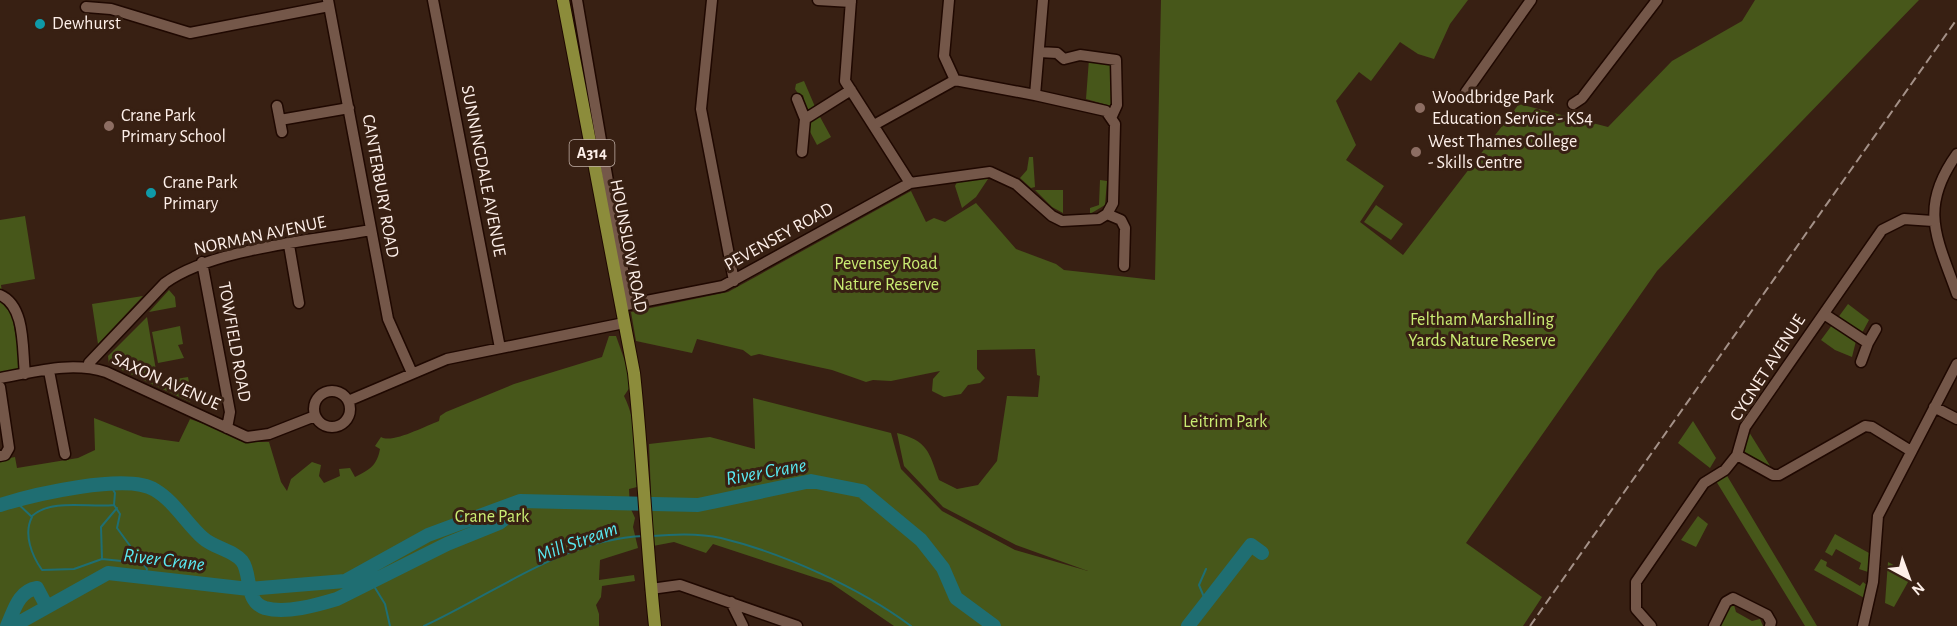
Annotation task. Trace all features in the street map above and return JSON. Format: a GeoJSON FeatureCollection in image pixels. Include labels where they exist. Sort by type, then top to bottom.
{"type":"FeatureCollection","features":[{"type":"Feature","properties":{"kind":"main road","name":"HOUNSLOW ROAD"},"geometry":{"type":"LineString","coordinates":[[563,0],[625,305],[624,323],[634,373],[641,428],[651,589]]}},
{"type":"Feature","properties":{"kind":"main road","name":"A314"},"geometry":{"type":"LineString","coordinates":[[651,589],[655,626]]}},
{"type":"Feature","properties":{"kind":"street","name":"SUNNINGDALE AVENUE"},"geometry":{"type":"LineString","coordinates":[[433,0],[500,348]]}},
{"type":"Feature","properties":{"kind":"street"},"geometry":{"type":"LineString","coordinates":[[578,0],[625,305]]}},
{"type":"Feature","properties":{"kind":"street"},"geometry":{"type":"LineString","coordinates":[[712,0],[701,109],[734,281]]}},
{"type":"Feature","properties":{"kind":"street"},"geometry":{"type":"LineString","coordinates":[[818,0],[851,1],[845,81],[910,183]]}},
{"type":"Feature","properties":{"kind":"street"},"geometry":{"type":"LineString","coordinates":[[949,0],[944,56],[955,80]]}},
{"type":"Feature","properties":{"kind":"street"},"geometry":{"type":"LineString","coordinates":[[1035,95],[1043,0]]}},
{"type":"Feature","properties":{"kind":"street"},"geometry":{"type":"LineString","coordinates":[[1466,92],[1531,0]]}},
{"type":"Feature","properties":{"kind":"street"},"geometry":{"type":"LineString","coordinates":[[1573,104],[1582,98],[1657,0]]}},
{"type":"Feature","properties":{"kind":"street"},"geometry":{"type":"LineString","coordinates":[[86,7],[111,9],[190,33],[329,3]]}},
{"type":"Feature","properties":{"kind":"street","name":"CANTERBURY ROAD"},"geometry":{"type":"LineString","coordinates":[[329,3],[388,319],[412,373]]}},
{"type":"Feature","properties":{"kind":"street"},"geometry":{"type":"LineString","coordinates":[[1039,52],[1057,53],[1064,59],[1080,55],[1116,60],[1117,105],[1112,116]]}},
{"type":"Feature","properties":{"kind":"street"},"geometry":{"type":"LineString","coordinates":[[874,124],[955,80],[1106,111],[1112,116],[1115,124],[1113,203],[1107,214],[1120,220],[1125,228],[1124,266]]}},
{"type":"Feature","properties":{"kind":"street"},"geometry":{"type":"LineString","coordinates":[[805,119],[851,90]]}},
{"type":"Feature","properties":{"kind":"street"},"geometry":{"type":"LineString","coordinates":[[798,99],[805,119],[802,152]]}},
{"type":"Feature","properties":{"kind":"street"},"geometry":{"type":"LineString","coordinates":[[277,106],[282,132]]}},
{"type":"Feature","properties":{"kind":"street"},"geometry":{"type":"LineString","coordinates":[[280,120],[349,108]]}},
{"type":"Feature","properties":{"kind":"street"},"geometry":{"type":"LineString","coordinates":[[1957,154],[1941,179],[1933,221],[1957,294]]}},
{"type":"Feature","properties":{"kind":"street","name":"PEVENSEY ROAD"},"geometry":{"type":"LineString","coordinates":[[625,305],[713,288],[734,281],[910,183],[974,172],[990,172],[1016,184],[1052,216],[1062,221],[1092,221],[1107,214]]}},
{"type":"Feature","properties":{"kind":"street","name":"CYGNET AVENUE"},"geometry":{"type":"LineString","coordinates":[[1651,626],[1636,609],[1636,582],[1704,483],[1725,470],[1737,455],[1745,427],[1886,226],[1910,218],[1933,221]]}},
{"type":"Feature","properties":{"kind":"street","name":"NORMAN AVENUE"},"geometry":{"type":"LineString","coordinates":[[88,366],[165,283],[202,262],[371,230]]}},
{"type":"Feature","properties":{"kind":"street"},"geometry":{"type":"LineString","coordinates":[[289,245],[299,303]]}},
{"type":"Feature","properties":{"kind":"street","name":"TOWFIELD ROAD"},"geometry":{"type":"LineString","coordinates":[[202,262],[231,412],[227,428]]}},
{"type":"Feature","properties":{"kind":"street"},"geometry":{"type":"LineString","coordinates":[[0,295],[9,299],[18,314],[26,374]]}},
{"type":"Feature","properties":{"kind":"street"},"geometry":{"type":"LineString","coordinates":[[1824,314],[1868,343]]}},
{"type":"Feature","properties":{"kind":"street"},"geometry":{"type":"LineString","coordinates":[[348,401],[447,359],[624,323]]}},
{"type":"Feature","properties":{"kind":"street"},"geometry":{"type":"LineString","coordinates":[[1861,362],[1876,328]]}},
{"type":"Feature","properties":{"kind":"street"},"geometry":{"type":"LineString","coordinates":[[1863,626],[1872,591],[1878,516],[1957,364]]}},
{"type":"Feature","properties":{"kind":"street","name":"SAXON AVENUE"},"geometry":{"type":"LineString","coordinates":[[0,378],[76,365],[88,366],[106,372],[247,437],[260,436],[315,416]]}},
{"type":"Feature","properties":{"kind":"street"},"geometry":{"type":"LineString","coordinates":[[49,371],[65,454]]}},
{"type":"Feature","properties":{"kind":"street"},"geometry":{"type":"LineString","coordinates":[[0,387],[9,448],[5,455],[0,456]]}},
{"type":"Feature","properties":{"kind":"street"},"geometry":{"type":"LineString","coordinates":[[339,393],[348,401],[347,418],[339,426],[322,425],[315,416],[314,404],[322,394],[339,393]]}},
{"type":"Feature","properties":{"kind":"street"},"geometry":{"type":"LineString","coordinates":[[1934,407],[1957,419]]}},
{"type":"Feature","properties":{"kind":"street"},"geometry":{"type":"LineString","coordinates":[[1737,455],[1773,475],[1779,475],[1865,426],[1872,427],[1911,451]]}},
{"type":"Feature","properties":{"kind":"street"},"geometry":{"type":"LineString","coordinates":[[651,589],[680,585],[797,626]]}},
{"type":"Feature","properties":{"kind":"street"},"geometry":{"type":"LineString","coordinates":[[1714,626],[1726,602],[1733,598],[1767,615],[1771,622],[1770,626]]}},
{"type":"Feature","properties":{"kind":"street"},"geometry":{"type":"LineString","coordinates":[[731,602],[743,626]]}},
{"type":"Feature","properties":{"kind":"green space"},"geometry":{"type":"Polygon","coordinates":[[[1161,0],[1468,0],[1450,24],[1434,59],[1418,54],[1400,42],[1371,81],[1359,72],[1336,101],[1356,145],[1346,160],[1384,186],[1360,222],[1403,255],[1519,104],[1608,127],[1672,61],[1742,21],[1755,0],[1919,0],[1657,271],[1466,543],[1542,597],[1523,626],[894,626],[831,583],[713,544],[706,553],[674,542],[653,546],[649,444],[710,437],[755,449],[753,398],[891,433],[901,469],[942,511],[1015,550],[1088,571],[1016,545],[943,507],[904,466],[897,433],[915,440],[926,449],[939,480],[957,489],[978,485],[997,461],[1007,396],[1038,397],[1040,376],[1037,375],[1035,349],[977,350],[977,369],[985,378],[980,383],[968,385],[961,394],[944,397],[932,391],[933,379],[940,371],[891,381],[866,382],[832,370],[759,354],[751,356],[743,350],[697,339],[692,353],[636,341],[631,312],[728,292],[911,191],[926,222],[934,218],[945,222],[976,203],[1016,249],[1056,264],[1064,270],[1155,280],[1161,0]]]}},
{"type":"Feature","properties":{"kind":"green space"},"geometry":{"type":"Polygon","coordinates":[[[1089,59],[1112,60],[1115,103],[1111,106],[1086,99],[1089,59]]]}},
{"type":"Feature","properties":{"kind":"green space"},"geometry":{"type":"Polygon","coordinates":[[[804,81],[816,109],[810,111],[805,106],[803,95],[799,95],[795,89],[796,84],[804,81]]]}},
{"type":"Feature","properties":{"kind":"green space"},"geometry":{"type":"Polygon","coordinates":[[[819,115],[831,137],[817,145],[808,128],[809,120],[819,115]]]}},
{"type":"Feature","properties":{"kind":"green space"},"geometry":{"type":"Polygon","coordinates":[[[1029,157],[1033,157],[1035,187],[1031,188],[1020,178],[1027,170],[1029,157]]]}},
{"type":"Feature","properties":{"kind":"green space"},"geometry":{"type":"Polygon","coordinates":[[[981,177],[988,179],[976,197],[962,208],[955,186],[957,182],[981,177]]]}},
{"type":"Feature","properties":{"kind":"green space"},"geometry":{"type":"Polygon","coordinates":[[[1100,180],[1107,181],[1105,205],[1090,214],[1090,208],[1099,205],[1100,180]]]}},
{"type":"Feature","properties":{"kind":"green space"},"geometry":{"type":"Polygon","coordinates":[[[1035,190],[1063,190],[1063,213],[1052,207],[1035,190]]]}},
{"type":"Feature","properties":{"kind":"green space"},"geometry":{"type":"Polygon","coordinates":[[[1376,205],[1403,224],[1391,240],[1364,222],[1376,205]]]}},
{"type":"Feature","properties":{"kind":"green space"},"geometry":{"type":"Polygon","coordinates":[[[25,216],[35,279],[1,285],[4,305],[12,315],[21,366],[18,369],[0,372],[0,220],[25,216]]]}},
{"type":"Feature","properties":{"kind":"green space"},"geometry":{"type":"Polygon","coordinates":[[[169,290],[175,297],[176,307],[149,312],[169,290]]]}},
{"type":"Feature","properties":{"kind":"green space"},"geometry":{"type":"Polygon","coordinates":[[[143,296],[98,344],[92,304],[143,296]]]}},
{"type":"Feature","properties":{"kind":"green space"},"geometry":{"type":"Polygon","coordinates":[[[1848,304],[1869,320],[1862,333],[1837,319],[1848,304]]]}},
{"type":"Feature","properties":{"kind":"green space"},"geometry":{"type":"Polygon","coordinates":[[[147,317],[158,382],[188,377],[192,398],[190,402],[109,364],[108,356],[147,317]]]}},
{"type":"Feature","properties":{"kind":"green space"},"geometry":{"type":"Polygon","coordinates":[[[1832,325],[1856,341],[1852,357],[1835,350],[1821,340],[1832,325]]]}},
{"type":"Feature","properties":{"kind":"green space"},"geometry":{"type":"Polygon","coordinates":[[[180,326],[183,344],[178,345],[184,358],[158,363],[152,332],[180,326]]]}},
{"type":"Feature","properties":{"kind":"green space","name":"Crane Park"},"geometry":{"type":"Polygon","coordinates":[[[609,336],[616,336],[627,367],[630,387],[624,396],[632,417],[635,440],[637,487],[629,489],[638,548],[600,560],[599,580],[634,575],[635,581],[602,586],[601,597],[596,605],[599,626],[0,626],[0,460],[15,457],[17,468],[78,458],[95,450],[94,418],[143,437],[179,442],[190,419],[236,435],[248,442],[269,442],[281,482],[287,491],[291,479],[312,462],[321,465],[319,476],[324,483],[340,476],[339,469],[350,468],[355,477],[368,470],[374,463],[380,449],[375,446],[381,437],[386,439],[409,434],[439,421],[440,416],[446,412],[514,384],[602,357],[609,336]]]}},
{"type":"Feature","properties":{"kind":"green space"},"geometry":{"type":"Polygon","coordinates":[[[1693,421],[1716,458],[1710,468],[1678,443],[1693,421]]]}},
{"type":"Feature","properties":{"kind":"green space"},"geometry":{"type":"Polygon","coordinates":[[[1749,432],[1772,469],[1744,454],[1749,432]]]}},
{"type":"Feature","properties":{"kind":"green space"},"geometry":{"type":"Polygon","coordinates":[[[1726,474],[1817,626],[1805,626],[1716,481],[1726,474]]]}},
{"type":"Feature","properties":{"kind":"green space"},"geometry":{"type":"Polygon","coordinates":[[[1698,516],[1708,524],[1696,547],[1681,540],[1698,516]]]}},
{"type":"Feature","properties":{"kind":"green space"},"geometry":{"type":"Polygon","coordinates":[[[1835,534],[1869,553],[1868,572],[1859,569],[1861,563],[1836,549],[1832,556],[1825,552],[1835,534]]]}},
{"type":"Feature","properties":{"kind":"green space"},"geometry":{"type":"Polygon","coordinates":[[[1821,559],[1827,562],[1826,566],[1860,586],[1863,582],[1868,586],[1866,599],[1814,570],[1821,559]]]}},
{"type":"Feature","properties":{"kind":"green space"},"geometry":{"type":"Polygon","coordinates":[[[1888,562],[1912,575],[1894,607],[1885,603],[1888,562]]]}},
{"type":"Feature","properties":{"kind":"green space"},"geometry":{"type":"Polygon","coordinates":[[[1731,604],[1734,605],[1736,612],[1752,621],[1760,619],[1763,626],[1717,626],[1731,604]]]}},
{"type":"Feature","properties":{"kind":"waterway","name":"River Crane"},"geometry":{"type":"LineString","coordinates":[[13,626],[108,573],[249,589],[345,581],[428,535],[520,501],[698,505],[811,481],[862,491],[921,540],[943,568],[956,598],[994,626]]}},
{"type":"Feature","properties":{"kind":"waterway"},"geometry":{"type":"LineString","coordinates":[[109,483],[115,493],[114,505],[120,514],[117,528],[147,569],[146,573]]}},
{"type":"Feature","properties":{"kind":"waterway","name":"River Crane"},"geometry":{"type":"LineString","coordinates":[[0,505],[79,487],[124,483],[142,485],[162,495],[207,541],[234,554],[242,561],[251,593],[258,605],[273,610],[282,610],[337,599],[447,544],[499,523],[514,512],[520,501]]}},
{"type":"Feature","properties":{"kind":"waterway"},"geometry":{"type":"LineString","coordinates":[[14,500],[32,517],[28,530],[30,545],[42,570],[74,569],[102,559],[141,563]]}},
{"type":"Feature","properties":{"kind":"waterway"},"geometry":{"type":"LineString","coordinates":[[32,516],[40,510],[60,505],[114,505]]}},
{"type":"Feature","properties":{"kind":"waterway"},"geometry":{"type":"LineString","coordinates":[[102,559],[101,527],[117,508]]}},
{"type":"Feature","properties":{"kind":"waterway","name":"Mill Stream"},"geometry":{"type":"LineString","coordinates":[[652,536],[687,534],[713,536],[770,553],[845,585],[911,626]]}},
{"type":"Feature","properties":{"kind":"waterway","name":"Mill Stream"},"geometry":{"type":"LineString","coordinates":[[424,626],[558,557],[614,539],[644,536]]}},
{"type":"Feature","properties":{"kind":"waterway","name":"River Crane"},"geometry":{"type":"LineString","coordinates":[[1188,626],[1251,545],[1262,553]]}},
{"type":"Feature","properties":{"kind":"waterway"},"geometry":{"type":"LineString","coordinates":[[1206,569],[1199,585],[1206,602]]}},
{"type":"Feature","properties":{"kind":"waterway","name":"Mill Stream"},"geometry":{"type":"LineString","coordinates":[[372,583],[385,604],[390,626]]}},
{"type":"Feature","properties":{"kind":"waterway","name":"River Crane"},"geometry":{"type":"LineString","coordinates":[[7,626],[21,597],[31,590],[37,588],[47,607]]}},
{"type":"Feature","properties":{"kind":"railway"},"geometry":{"type":"LineString","coordinates":[[1530,626],[1957,19]]}},
{"type":"Feature","properties":{"kind":"place","name":"Dewhurst"},"geometry":{"type":"Point","coordinates":[40,24]}},
{"type":"Feature","properties":{"kind":"place","name":"Woodbridge Park Education Service - KS4"},"geometry":{"type":"Point","coordinates":[1420,108]}},
{"type":"Feature","properties":{"kind":"place","name":"Crane Park Primary School"},"geometry":{"type":"Point","coordinates":[109,126]}},
{"type":"Feature","properties":{"kind":"place","name":"West Thames College - Skills Centre"},"geometry":{"type":"Point","coordinates":[1416,152]}},
{"type":"Feature","properties":{"kind":"place","name":"Crane Park Primary"},"geometry":{"type":"Point","coordinates":[151,193]}},
{"type":"Feature","properties":{"kind":"park label","name":"Pevensey Road Nature Reserve"},"geometry":{"type":"Point","coordinates":[886,274]}},
{"type":"Feature","properties":{"kind":"park label","name":"Feltham Marshalling Yards Nature Reserve"},"geometry":{"type":"Point","coordinates":[1482,330]}},
{"type":"Feature","properties":{"kind":"park label","name":"Leitrim Park"},"geometry":{"type":"Point","coordinates":[1225,422]}}]}
